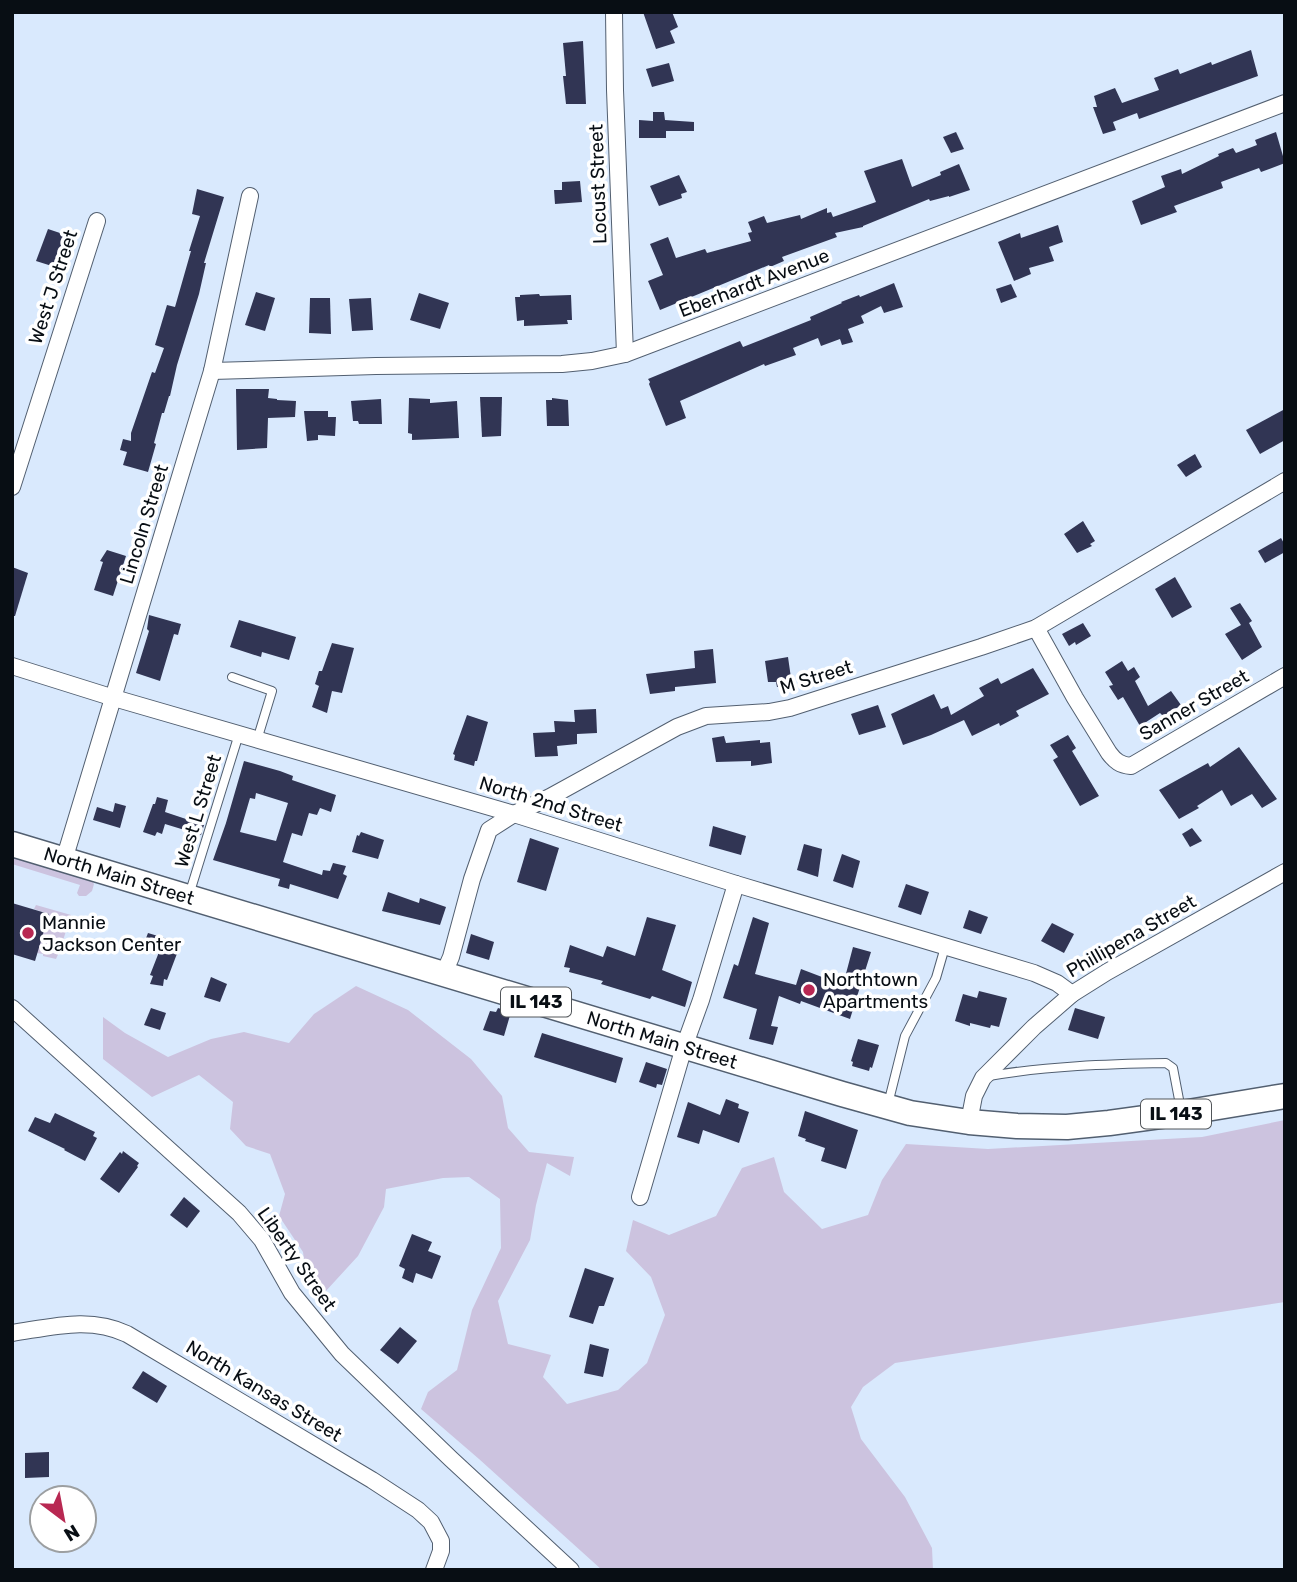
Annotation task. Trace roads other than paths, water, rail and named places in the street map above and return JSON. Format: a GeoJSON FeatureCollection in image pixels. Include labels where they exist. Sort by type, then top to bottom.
{"type":"FeatureCollection","features":[{"type":"Feature","properties":{"kind":"main road","name":"North Main Street"},"geometry":{"type":"LineString","coordinates":[[12,844],[910,1112],[969,1122],[1072,1127],[1285,1097]]}},
{"type":"Feature","properties":{"kind":"street","name":"Locust Street"},"geometry":{"type":"LineString","coordinates":[[614,12],[625,354]]}},
{"type":"Feature","properties":{"kind":"street","name":"Eberhardt Avenue"},"geometry":{"type":"LineString","coordinates":[[212,371],[562,364],[625,354],[1285,103]]}},
{"type":"Feature","properties":{"kind":"street","name":"Lincoln Street"},"geometry":{"type":"LineString","coordinates":[[64,859],[212,371],[250,196]]}},
{"type":"Feature","properties":{"kind":"street","name":"West J Street"},"geometry":{"type":"LineString","coordinates":[[12,487],[97,221]]}},
{"type":"Feature","properties":{"kind":"street","name":"M Street"},"geometry":{"type":"LineString","coordinates":[[444,974],[489,830],[514,814],[694,719],[790,708],[1036,628],[1285,481]]}},
{"type":"Feature","properties":{"kind":"street","name":"Sanner Street"},"geometry":{"type":"LineString","coordinates":[[1036,628],[1109,753],[1122,765],[1131,766],[1285,676]]}},
{"type":"Feature","properties":{"kind":"street","name":"North 2nd Street"},"geometry":{"type":"LineString","coordinates":[[12,666],[514,814],[1034,973],[1057,983],[1072,994]]}},
{"type":"Feature","properties":{"kind":"street","name":"Phillipena Street"},"geometry":{"type":"LineString","coordinates":[[969,1122],[974,1096],[983,1078],[1072,994],[1285,872]]}},
{"type":"Feature","properties":{"kind":"street"},"geometry":{"type":"LineString","coordinates":[[640,1197],[684,1046],[705,988],[736,884]]}},
{"type":"Feature","properties":{"kind":"street","name":"Liberty Street"},"geometry":{"type":"LineString","coordinates":[[12,1008],[239,1213],[262,1240],[292,1293],[342,1354],[571,1570]]}},
{"type":"Feature","properties":{"kind":"street","name":"North Kansas Street"},"geometry":{"type":"LineString","coordinates":[[12,1333],[85,1323],[99,1324],[127,1334],[418,1510],[431,1522],[442,1541],[434,1570]]}},
{"type":"Feature","properties":{"kind":"lane"},"geometry":{"type":"LineString","coordinates":[[232,677],[272,691],[257,740]]}},
{"type":"Feature","properties":{"kind":"lane","name":"West L Street"},"geometry":{"type":"LineString","coordinates":[[188,897],[239,734]]}},
{"type":"Feature","properties":{"kind":"lane"},"geometry":{"type":"LineString","coordinates":[[887,1106],[905,1036],[936,978],[945,947]]}},
{"type":"Feature","properties":{"kind":"lane"},"geometry":{"type":"LineString","coordinates":[[983,1078],[1064,1067],[1166,1063],[1173,1068],[1182,1113]]}},
{"type":"Feature","properties":{"kind":"place","name":"Mannie Jackson Center"},"geometry":{"type":"Point","coordinates":[28,933]}},
{"type":"Feature","properties":{"kind":"place","name":"Northtown Apartments"},"geometry":{"type":"Point","coordinates":[809,990]}}]}
